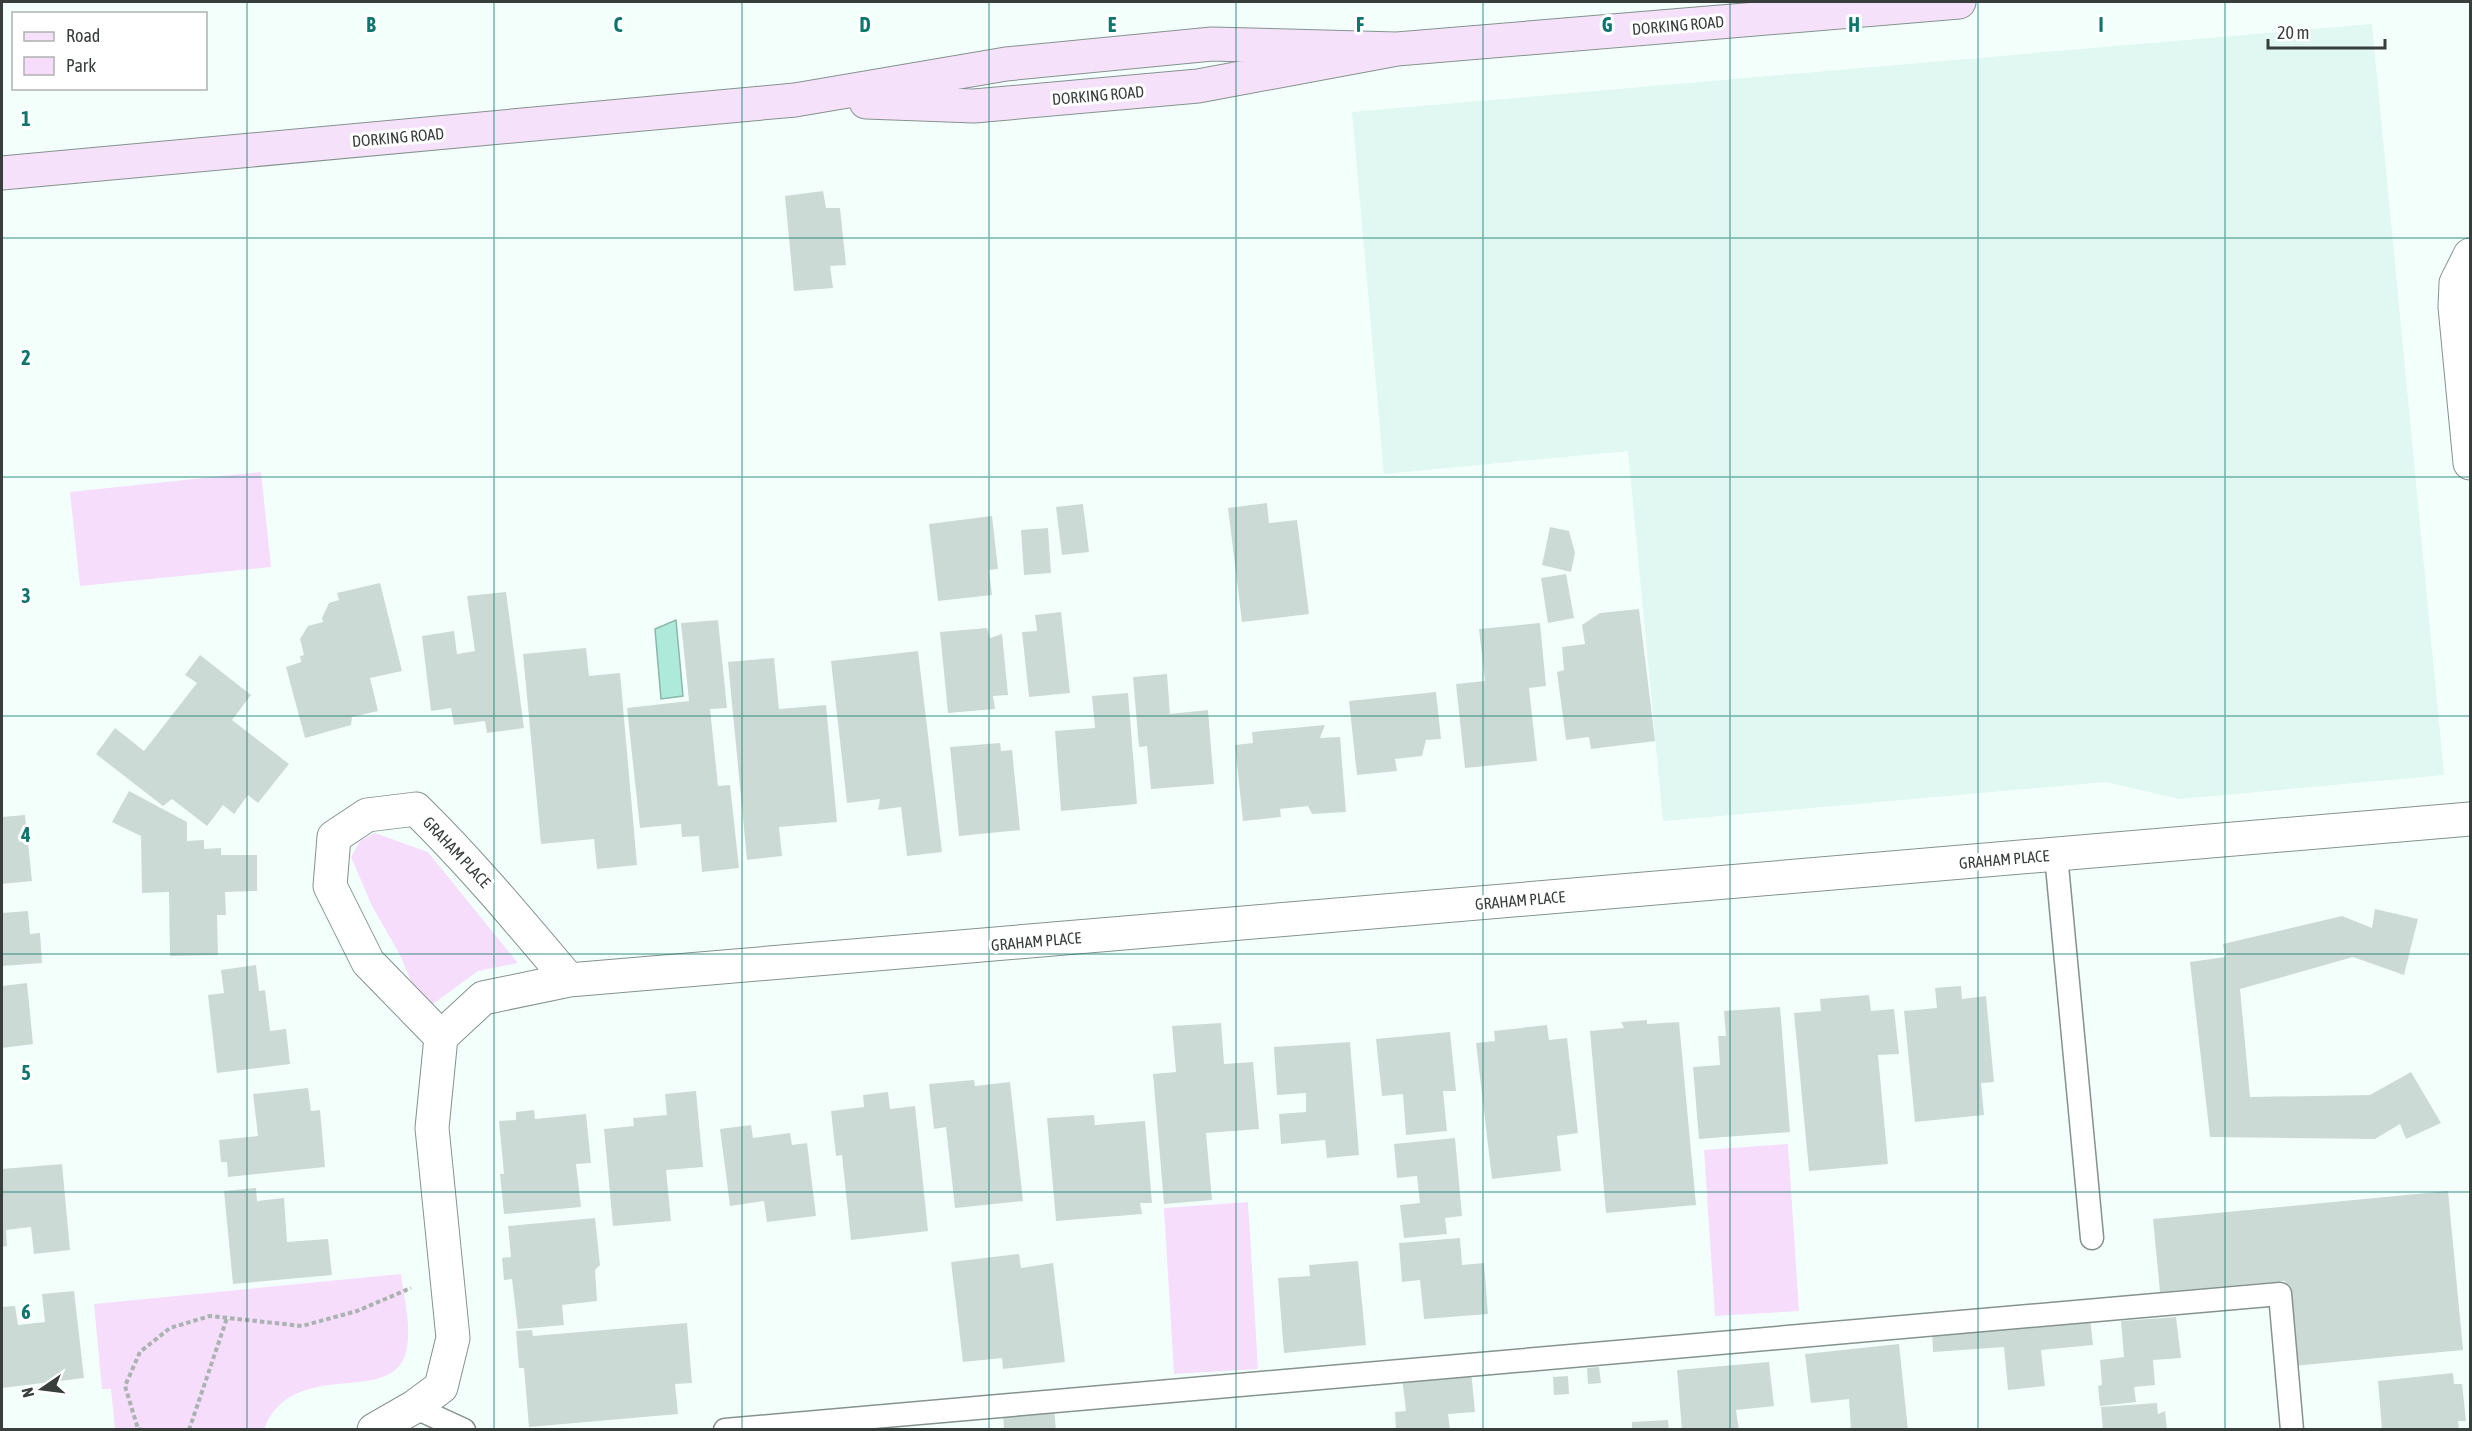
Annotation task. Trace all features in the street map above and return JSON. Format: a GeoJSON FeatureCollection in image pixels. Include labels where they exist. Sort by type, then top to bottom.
{"type":"FeatureCollection","features":[{"type":"Feature","properties":{"kind":"main road","name":"DORKING ROAD"},"geometry":{"type":"LineString","coordinates":[[795,100],[974,106],[1198,86],[1397,49],[1959,2]]}},
{"type":"Feature","properties":{"kind":"main road","name":"DORKING ROAD"},"geometry":{"type":"LineString","coordinates":[[2,173],[795,100],[1006,64],[1212,44],[1397,49]]}},
{"type":"Feature","properties":{"kind":"main road"},"geometry":{"type":"LineString","coordinates":[[1060,59],[1064,98]]}},
{"type":"Feature","properties":{"kind":"street"},"geometry":{"type":"LineString","coordinates":[[2470,255],[2456,283],[2455,307],[2470,463]]}},
{"type":"Feature","properties":{"kind":"street","name":"GRAHAM PLACE"},"geometry":{"type":"LineString","coordinates":[[569,980],[479,875],[416,809],[368,815],[334,837],[330,886],[368,962],[441,1037],[483,998],[569,980],[2470,819]]}},
{"type":"Feature","properties":{"kind":"street"},"geometry":{"type":"LineString","coordinates":[[374,1430],[441,1388],[453,1338],[432,1128],[441,1037]]}},
{"type":"Feature","properties":{"kind":"lane"},"geometry":{"type":"LineString","coordinates":[[2056,855],[2092,1238]]}},
{"type":"Feature","properties":{"kind":"lane"},"geometry":{"type":"LineString","coordinates":[[725,1430],[2280,1294],[2292,1430]]}},
{"type":"Feature","properties":{"kind":"lane"},"geometry":{"type":"LineString","coordinates":[[414,1407],[464,1430]]}},
{"type":"Feature","properties":{"kind":"path"},"geometry":{"type":"LineString","coordinates":[[143,1430],[138,1429],[125,1386],[140,1352],[170,1328],[210,1316],[302,1326],[357,1311],[448,1273]]}},
{"type":"Feature","properties":{"kind":"path"},"geometry":{"type":"LineString","coordinates":[[189,1430],[227,1318]]}},
{"type":"Feature","properties":{"kind":"shaded area"},"geometry":{"type":"Polygon","coordinates":[[[2372,24],[2444,775],[2179,799],[2106,782],[1663,821],[1628,451],[1384,474],[1352,112],[2372,24]]]}},
{"type":"Feature","properties":{"kind":"shaded area"},"geometry":{"type":"Polygon","coordinates":[[[676,620],[683,696],[661,699],[655,629],[676,620]]]}},
{"type":"Feature","properties":{"kind":"green space"},"geometry":{"type":"Polygon","coordinates":[[[261,472],[271,567],[80,586],[70,492],[261,472]]]}},
{"type":"Feature","properties":{"kind":"green space"},"geometry":{"type":"Polygon","coordinates":[[[375,833],[428,852],[518,963],[478,971],[429,1007],[419,1000],[400,955],[372,906],[351,857],[360,841],[375,833]]]}},
{"type":"Feature","properties":{"kind":"green space"},"geometry":{"type":"Polygon","coordinates":[[[1788,1144],[1799,1311],[1715,1316],[1704,1150],[1788,1144]]]}},
{"type":"Feature","properties":{"kind":"green space"},"geometry":{"type":"Polygon","coordinates":[[[1248,1202],[1258,1369],[1174,1374],[1164,1208],[1248,1202]]]}},
{"type":"Feature","properties":{"kind":"green space"},"geometry":{"type":"Polygon","coordinates":[[[401,1274],[408,1323],[408,1343],[397,1368],[382,1377],[318,1387],[296,1394],[278,1407],[264,1429],[115,1429],[111,1389],[102,1389],[94,1304],[401,1274]]]}},
{"type":"Feature","properties":{"kind":"building"},"geometry":{"type":"Polygon","coordinates":[[[823,191],[826,208],[840,208],[846,265],[830,266],[833,288],[794,291],[785,196],[823,191]]]}},
{"type":"Feature","properties":{"kind":"building"},"geometry":{"type":"Polygon","coordinates":[[[1267,503],[1269,523],[1297,520],[1309,614],[1242,622],[1228,508],[1267,503]]]}},
{"type":"Feature","properties":{"kind":"building"},"geometry":{"type":"Polygon","coordinates":[[[1083,504],[1089,552],[1062,555],[1056,507],[1083,504]]]}},
{"type":"Feature","properties":{"kind":"building"},"geometry":{"type":"Polygon","coordinates":[[[992,516],[998,569],[989,570],[992,595],[938,601],[929,524],[992,516]]]}},
{"type":"Feature","properties":{"kind":"building"},"geometry":{"type":"Polygon","coordinates":[[[1550,527],[1569,531],[1575,553],[1571,572],[1542,565],[1550,527]]]}},
{"type":"Feature","properties":{"kind":"building"},"geometry":{"type":"Polygon","coordinates":[[[1048,528],[1051,573],[1024,575],[1021,530],[1048,528]]]}},
{"type":"Feature","properties":{"kind":"building"},"geometry":{"type":"Polygon","coordinates":[[[1566,574],[1574,618],[1548,623],[1541,578],[1566,574]]]}},
{"type":"Feature","properties":{"kind":"building"},"geometry":{"type":"Polygon","coordinates":[[[380,583],[402,671],[370,678],[378,711],[352,717],[351,725],[305,738],[286,667],[301,662],[300,656],[304,655],[300,639],[308,626],[323,622],[322,618],[329,603],[339,600],[337,593],[380,583]]]}},
{"type":"Feature","properties":{"kind":"building"},"geometry":{"type":"Polygon","coordinates":[[[506,592],[524,728],[487,733],[485,721],[454,725],[451,708],[431,711],[422,636],[454,631],[457,654],[475,651],[467,596],[506,592]]]}},
{"type":"Feature","properties":{"kind":"building"},"geometry":{"type":"Polygon","coordinates":[[[1639,609],[1655,741],[1591,749],[1589,737],[1566,740],[1557,672],[1564,670],[1562,647],[1585,644],[1582,625],[1600,613],[1639,609]]]}},
{"type":"Feature","properties":{"kind":"building"},"geometry":{"type":"Polygon","coordinates":[[[1061,612],[1070,693],[1029,697],[1022,632],[1037,631],[1035,615],[1061,612]]]}},
{"type":"Feature","properties":{"kind":"building"},"geometry":{"type":"Polygon","coordinates":[[[718,620],[727,708],[710,709],[718,786],[730,785],[739,868],[702,872],[699,836],[682,837],[681,824],[640,828],[627,708],[689,701],[681,623],[718,620]]]}},
{"type":"Feature","properties":{"kind":"building"},"geometry":{"type":"Polygon","coordinates":[[[1540,623],[1546,686],[1529,688],[1537,761],[1465,768],[1456,684],[1485,681],[1479,629],[1540,623]]]}},
{"type":"Feature","properties":{"kind":"building"},"geometry":{"type":"Polygon","coordinates":[[[987,628],[990,638],[1002,634],[1008,695],[993,696],[995,709],[948,713],[940,632],[987,628]]]}},
{"type":"Feature","properties":{"kind":"building"},"geometry":{"type":"Polygon","coordinates":[[[586,648],[589,676],[620,673],[637,865],[597,869],[594,839],[541,844],[523,654],[586,648]]]}},
{"type":"Feature","properties":{"kind":"building"},"geometry":{"type":"Polygon","coordinates":[[[918,651],[942,852],[907,856],[901,807],[878,810],[880,799],[847,803],[831,661],[918,651]]]}},
{"type":"Feature","properties":{"kind":"building"},"geometry":{"type":"Polygon","coordinates":[[[200,655],[251,695],[232,720],[289,764],[258,803],[248,795],[234,814],[223,805],[207,826],[172,799],[163,806],[96,754],[115,728],[144,751],[197,683],[185,675],[200,655]]]}},
{"type":"Feature","properties":{"kind":"building"},"geometry":{"type":"Polygon","coordinates":[[[774,658],[779,709],[826,705],[837,822],[779,827],[782,856],[747,860],[728,662],[774,658]]]}},
{"type":"Feature","properties":{"kind":"building"},"geometry":{"type":"Polygon","coordinates":[[[1167,674],[1170,714],[1208,710],[1214,784],[1151,789],[1147,746],[1139,747],[1133,677],[1167,674]]]}},
{"type":"Feature","properties":{"kind":"building"},"geometry":{"type":"Polygon","coordinates":[[[1436,692],[1441,739],[1426,740],[1422,756],[1395,759],[1397,771],[1357,775],[1349,701],[1436,692]]]}},
{"type":"Feature","properties":{"kind":"building"},"geometry":{"type":"Polygon","coordinates":[[[1128,693],[1137,804],[1061,811],[1055,731],[1095,728],[1092,696],[1128,693]]]}},
{"type":"Feature","properties":{"kind":"building"},"geometry":{"type":"Polygon","coordinates":[[[1325,725],[1320,738],[1340,737],[1346,812],[1312,814],[1308,806],[1280,809],[1281,817],[1243,821],[1235,745],[1253,743],[1252,732],[1325,725]]]}},
{"type":"Feature","properties":{"kind":"building"},"geometry":{"type":"Polygon","coordinates":[[[1000,743],[1001,751],[1012,750],[1020,830],[959,836],[950,747],[1000,743]]]}},
{"type":"Feature","properties":{"kind":"building"},"geometry":{"type":"Polygon","coordinates":[[[129,791],[187,822],[187,841],[204,840],[204,849],[221,848],[221,855],[257,855],[257,891],[225,892],[226,915],[217,915],[218,955],[170,956],[169,892],[142,893],[141,836],[112,822],[129,791]]]}},
{"type":"Feature","properties":{"kind":"building"},"geometry":{"type":"Polygon","coordinates":[[[25,815],[32,881],[2,884],[2,817],[25,815]]]}},
{"type":"Feature","properties":{"kind":"building"},"geometry":{"type":"Polygon","coordinates":[[[2375,909],[2418,919],[2404,975],[2353,957],[2240,989],[2250,1097],[2370,1095],[2411,1072],[2441,1123],[2406,1139],[2400,1124],[2375,1139],[2210,1137],[2190,962],[2225,957],[2223,944],[2342,916],[2372,928],[2375,909]]]}},
{"type":"Feature","properties":{"kind":"building"},"geometry":{"type":"Polygon","coordinates":[[[28,911],[30,934],[40,933],[42,963],[2,966],[2,913],[28,911]]]}},
{"type":"Feature","properties":{"kind":"building"},"geometry":{"type":"Polygon","coordinates":[[[256,965],[259,991],[265,990],[270,1031],[286,1029],[290,1064],[217,1073],[208,995],[224,993],[221,970],[256,965]]]}},
{"type":"Feature","properties":{"kind":"building"},"geometry":{"type":"Polygon","coordinates":[[[27,983],[33,1044],[2,1048],[2,986],[27,983]]]}},
{"type":"Feature","properties":{"kind":"building"},"geometry":{"type":"Polygon","coordinates":[[[1961,986],[1962,999],[1986,996],[1994,1082],[1981,1083],[1984,1115],[1915,1122],[1904,1011],[1937,1008],[1935,988],[1961,986]]]}},
{"type":"Feature","properties":{"kind":"building"},"geometry":{"type":"Polygon","coordinates":[[[1869,995],[1871,1011],[1894,1009],[1899,1054],[1878,1055],[1888,1164],[1809,1171],[1794,1013],[1821,1011],[1820,999],[1869,995]]]}},
{"type":"Feature","properties":{"kind":"building"},"geometry":{"type":"Polygon","coordinates":[[[1780,1007],[1790,1132],[1699,1139],[1693,1067],[1720,1065],[1718,1036],[1726,1036],[1724,1011],[1780,1007]]]}},
{"type":"Feature","properties":{"kind":"building"},"geometry":{"type":"Polygon","coordinates":[[[1647,1020],[1647,1024],[1679,1022],[1696,1205],[1606,1213],[1590,1031],[1624,1028],[1621,1022],[1647,1020]]]}},
{"type":"Feature","properties":{"kind":"building"},"geometry":{"type":"Polygon","coordinates":[[[1221,1023],[1224,1064],[1253,1062],[1259,1129],[1206,1133],[1212,1200],[1164,1204],[1153,1074],[1176,1072],[1172,1026],[1221,1023]]]}},
{"type":"Feature","properties":{"kind":"building"},"geometry":{"type":"Polygon","coordinates":[[[1547,1025],[1549,1040],[1567,1038],[1578,1133],[1557,1136],[1561,1171],[1492,1179],[1476,1043],[1495,1041],[1494,1031],[1547,1025]]]}},
{"type":"Feature","properties":{"kind":"building"},"geometry":{"type":"Polygon","coordinates":[[[1450,1032],[1456,1091],[1443,1091],[1447,1131],[1406,1135],[1403,1094],[1382,1096],[1376,1039],[1450,1032]]]}},
{"type":"Feature","properties":{"kind":"building"},"geometry":{"type":"Polygon","coordinates":[[[1350,1042],[1359,1155],[1327,1158],[1325,1140],[1281,1144],[1279,1114],[1306,1112],[1306,1093],[1277,1095],[1274,1047],[1350,1042]]]}},
{"type":"Feature","properties":{"kind":"building"},"geometry":{"type":"Polygon","coordinates":[[[974,1080],[975,1086],[1010,1082],[1023,1201],[955,1208],[946,1127],[934,1129],[929,1084],[974,1080]]]}},
{"type":"Feature","properties":{"kind":"building"},"geometry":{"type":"Polygon","coordinates":[[[308,1088],[311,1111],[320,1110],[325,1167],[228,1177],[227,1162],[221,1162],[219,1140],[258,1136],[253,1094],[308,1088]]]}},
{"type":"Feature","properties":{"kind":"building"},"geometry":{"type":"Polygon","coordinates":[[[696,1091],[703,1167],[666,1170],[671,1221],[613,1226],[604,1129],[634,1126],[633,1118],[667,1115],[665,1094],[696,1091]]]}},
{"type":"Feature","properties":{"kind":"building"},"geometry":{"type":"Polygon","coordinates":[[[888,1092],[890,1109],[915,1106],[928,1231],[851,1240],[842,1155],[836,1156],[831,1111],[864,1107],[863,1095],[888,1092]]]}},
{"type":"Feature","properties":{"kind":"building"},"geometry":{"type":"Polygon","coordinates":[[[534,1110],[535,1119],[586,1114],[591,1163],[576,1164],[581,1207],[504,1214],[500,1174],[504,1174],[499,1121],[516,1120],[516,1112],[534,1110]]]}},
{"type":"Feature","properties":{"kind":"building"},"geometry":{"type":"Polygon","coordinates":[[[1094,1115],[1095,1125],[1145,1121],[1152,1203],[1140,1203],[1142,1214],[1056,1221],[1047,1118],[1094,1115]]]}},
{"type":"Feature","properties":{"kind":"building"},"geometry":{"type":"Polygon","coordinates":[[[751,1125],[753,1138],[790,1133],[792,1145],[807,1143],[816,1216],[767,1222],[764,1201],[730,1206],[720,1129],[751,1125]]]}},
{"type":"Feature","properties":{"kind":"building"},"geometry":{"type":"Polygon","coordinates":[[[1455,1138],[1462,1216],[1445,1218],[1447,1234],[1404,1238],[1400,1205],[1420,1203],[1417,1176],[1397,1178],[1394,1144],[1455,1138]]]}},
{"type":"Feature","properties":{"kind":"building"},"geometry":{"type":"Polygon","coordinates":[[[62,1164],[70,1250],[34,1254],[31,1227],[6,1230],[7,1246],[2,1247],[2,1169],[62,1164]]]}},
{"type":"Feature","properties":{"kind":"building"},"geometry":{"type":"Polygon","coordinates":[[[256,1188],[257,1201],[284,1198],[287,1242],[328,1239],[332,1275],[233,1284],[224,1191],[256,1188]]]}},
{"type":"Feature","properties":{"kind":"building"},"geometry":{"type":"Polygon","coordinates":[[[2448,1191],[2463,1350],[2293,1366],[2285,1281],[2160,1292],[2153,1219],[2448,1191]]]}},
{"type":"Feature","properties":{"kind":"building"},"geometry":{"type":"Polygon","coordinates":[[[595,1218],[600,1265],[595,1270],[597,1301],[562,1305],[564,1325],[518,1329],[512,1279],[504,1280],[502,1258],[511,1257],[508,1226],[595,1218]]]}},
{"type":"Feature","properties":{"kind":"building"},"geometry":{"type":"Polygon","coordinates":[[[1460,1238],[1462,1265],[1484,1263],[1488,1314],[1424,1319],[1420,1280],[1402,1282],[1399,1243],[1460,1238]]]}},
{"type":"Feature","properties":{"kind":"building"},"geometry":{"type":"Polygon","coordinates":[[[1019,1254],[1021,1268],[1053,1263],[1065,1362],[1003,1369],[1002,1358],[963,1362],[951,1262],[1019,1254]]]}},
{"type":"Feature","properties":{"kind":"building"},"geometry":{"type":"Polygon","coordinates":[[[1358,1261],[1366,1345],[1284,1353],[1278,1278],[1310,1276],[1309,1265],[1358,1261]]]}},
{"type":"Feature","properties":{"kind":"building"},"geometry":{"type":"Polygon","coordinates":[[[74,1291],[84,1378],[2,1388],[2,1307],[15,1306],[18,1325],[45,1322],[42,1294],[74,1291]]]}},
{"type":"Feature","properties":{"kind":"building"},"geometry":{"type":"Polygon","coordinates":[[[2090,1317],[2093,1345],[2041,1350],[2045,1386],[2008,1390],[2004,1347],[1933,1352],[1932,1330],[2090,1317]]]}},
{"type":"Feature","properties":{"kind":"building"},"geometry":{"type":"Polygon","coordinates":[[[2176,1317],[2181,1358],[2153,1360],[2155,1385],[2134,1387],[2136,1402],[2100,1406],[2098,1386],[2102,1385],[2100,1360],[2124,1357],[2121,1321],[2176,1317]]]}},
{"type":"Feature","properties":{"kind":"building"},"geometry":{"type":"Polygon","coordinates":[[[687,1323],[692,1383],[675,1384],[678,1414],[529,1427],[524,1368],[519,1368],[516,1331],[532,1330],[533,1336],[687,1323]]]}},
{"type":"Feature","properties":{"kind":"building"},"geometry":{"type":"Polygon","coordinates":[[[1899,1344],[1908,1430],[1851,1430],[1849,1399],[1811,1403],[1805,1354],[1899,1344]]]}},
{"type":"Feature","properties":{"kind":"building"},"geometry":{"type":"Polygon","coordinates":[[[1769,1362],[1774,1406],[1736,1410],[1739,1430],[1682,1430],[1677,1370],[1769,1362]]]}},
{"type":"Feature","properties":{"kind":"building"},"geometry":{"type":"Polygon","coordinates":[[[1599,1367],[1601,1383],[1588,1384],[1587,1368],[1599,1367]]]}},
{"type":"Feature","properties":{"kind":"building"},"geometry":{"type":"Polygon","coordinates":[[[1471,1371],[1475,1412],[1448,1414],[1450,1430],[1396,1430],[1395,1412],[1406,1411],[1402,1378],[1471,1371]]]}},
{"type":"Feature","properties":{"kind":"building"},"geometry":{"type":"Polygon","coordinates":[[[2453,1373],[2454,1384],[2462,1384],[2466,1421],[2458,1421],[2459,1430],[2382,1430],[2378,1381],[2453,1373]]]}},
{"type":"Feature","properties":{"kind":"building"},"geometry":{"type":"Polygon","coordinates":[[[1568,1376],[1569,1394],[1554,1395],[1553,1377],[1568,1376]]]}},
{"type":"Feature","properties":{"kind":"building"},"geometry":{"type":"Polygon","coordinates":[[[2157,1403],[2158,1414],[2165,1411],[2167,1430],[2103,1430],[2101,1407],[2157,1403]]]}},
{"type":"Feature","properties":{"kind":"building"},"geometry":{"type":"Polygon","coordinates":[[[1054,1409],[1056,1430],[1004,1430],[1003,1414],[1054,1409]]]}},
{"type":"Feature","properties":{"kind":"building"},"geometry":{"type":"Polygon","coordinates":[[[1668,1420],[1669,1430],[1632,1430],[1632,1422],[1668,1420]]]}}]}
